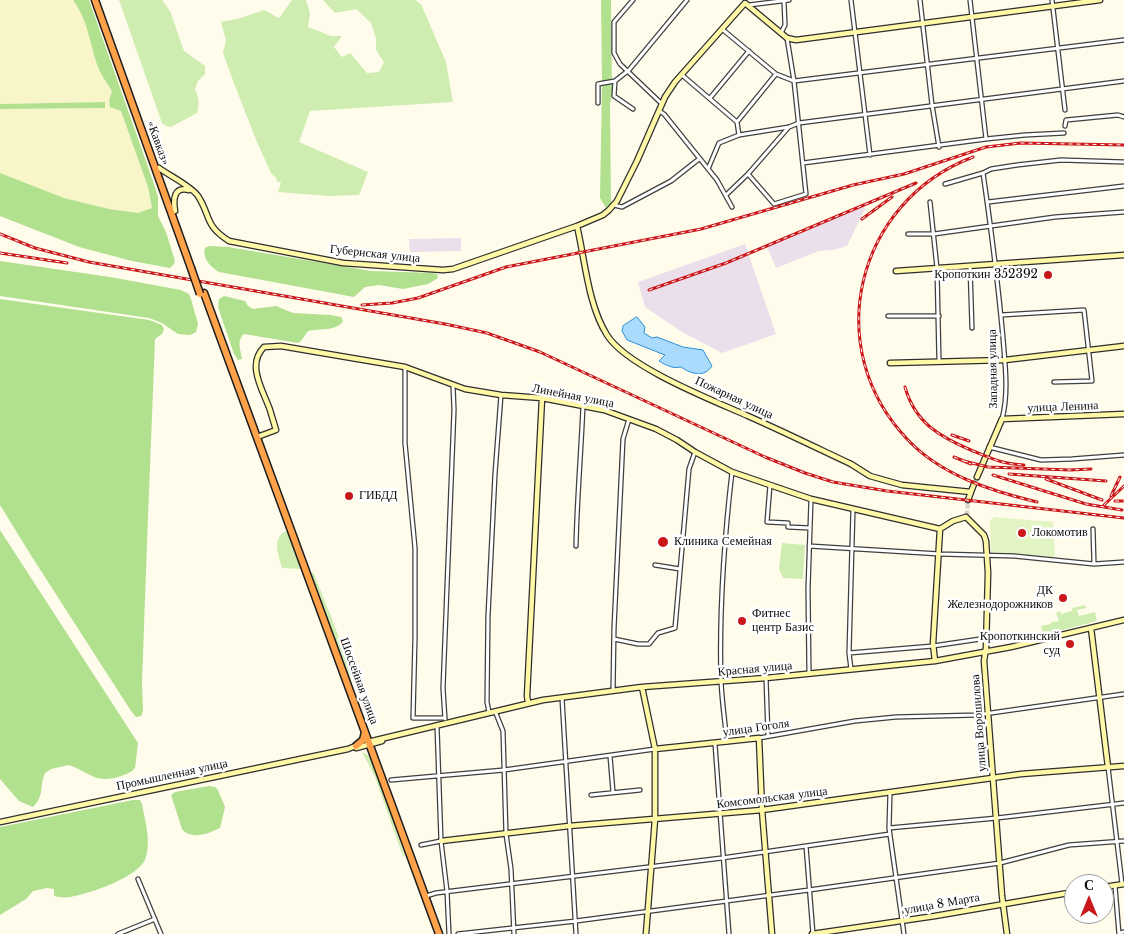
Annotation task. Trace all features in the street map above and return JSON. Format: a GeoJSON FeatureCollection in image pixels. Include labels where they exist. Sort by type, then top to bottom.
{"type":"FeatureCollection","features":[{"type":"Feature","properties":{"kind":"highway","name":"«Кавказ»"},"geometry":{"type":"LineString","coordinates":[[95,0],[202,293]]}},
{"type":"Feature","properties":{"kind":"highway","name":"«Кавказ»"},"geometry":{"type":"LineString","coordinates":[[99,0],[193,268]]}},
{"type":"Feature","properties":{"kind":"highway","name":"Шоссейная улица"},"geometry":{"type":"LineString","coordinates":[[202,293],[249,424],[256,437],[374,757],[410,849],[439,934]]}},
{"type":"Feature","properties":{"kind":"highway"},"geometry":{"type":"LineString","coordinates":[[356,747],[363,740],[364,728]]}},
{"type":"Feature","properties":{"kind":"highway"},"geometry":{"type":"LineString","coordinates":[[374,757],[374,750],[379,741]]}},
{"type":"Feature","properties":{"kind":"street"},"geometry":{"type":"LineString","coordinates":[[633,0],[614,22],[614,52],[620,64],[629,70],[634,78],[662,104]]}},
{"type":"Feature","properties":{"kind":"street"},"geometry":{"type":"LineString","coordinates":[[598,103],[598,84],[615,81],[629,70],[686,0]]}},
{"type":"Feature","properties":{"kind":"street"},"geometry":{"type":"LineString","coordinates":[[699,159],[671,181],[649,194],[622,207],[613,205],[633,168],[669,90],[745,3],[789,0]]}},
{"type":"Feature","properties":{"kind":"street"},"geometry":{"type":"LineString","coordinates":[[851,0],[870,155]]}},
{"type":"Feature","properties":{"kind":"street"},"geometry":{"type":"LineString","coordinates":[[920,0],[932,105],[939,146]]}},
{"type":"Feature","properties":{"kind":"street"},"geometry":{"type":"LineString","coordinates":[[970,0],[986,139]]}},
{"type":"Feature","properties":{"kind":"street"},"geometry":{"type":"LineString","coordinates":[[1052,0],[1065,110]]}},
{"type":"Feature","properties":{"kind":"street"},"geometry":{"type":"LineString","coordinates":[[745,3],[781,33],[788,38],[796,40],[1100,0]]}},
{"type":"Feature","properties":{"kind":"street"},"geometry":{"type":"LineString","coordinates":[[781,33],[785,25],[784,1]]}},
{"type":"Feature","properties":{"kind":"street"},"geometry":{"type":"LineString","coordinates":[[722,29],[776,74],[794,81],[1124,40]]}},
{"type":"Feature","properties":{"kind":"street"},"geometry":{"type":"LineString","coordinates":[[748,174],[774,204],[806,194],[788,38]]}},
{"type":"Feature","properties":{"kind":"street"},"geometry":{"type":"LineString","coordinates":[[710,98],[749,51]]}},
{"type":"Feature","properties":{"kind":"street"},"geometry":{"type":"LineString","coordinates":[[739,135],[738,122],[776,74]]}},
{"type":"Feature","properties":{"kind":"street"},"geometry":{"type":"LineString","coordinates":[[682,75],[738,122]]}},
{"type":"Feature","properties":{"kind":"street"},"geometry":{"type":"LineString","coordinates":[[615,81],[614,96],[632,109]]}},
{"type":"Feature","properties":{"kind":"street"},"geometry":{"type":"LineString","coordinates":[[708,169],[720,143],[739,135],[789,127],[799,123],[1124,81]]}},
{"type":"Feature","properties":{"kind":"street"},"geometry":{"type":"LineString","coordinates":[[659,112],[664,114],[717,180],[732,207]]}},
{"type":"Feature","properties":{"kind":"street"},"geometry":{"type":"LineString","coordinates":[[1065,126],[1066,120],[1118,115],[1124,117]]}},
{"type":"Feature","properties":{"kind":"street"},"geometry":{"type":"LineString","coordinates":[[726,195],[748,174],[789,127]]}},
{"type":"Feature","properties":{"kind":"street"},"geometry":{"type":"LineString","coordinates":[[804,164],[986,139],[1064,132]]}},
{"type":"Feature","properties":{"kind":"street"},"geometry":{"type":"LineString","coordinates":[[945,184],[991,169],[1048,161],[1124,162]]}},
{"type":"Feature","properties":{"kind":"street"},"geometry":{"type":"LineString","coordinates":[[159,168],[193,191]]}},
{"type":"Feature","properties":{"kind":"street","name":"Западная улица"},"geometry":{"type":"LineString","coordinates":[[977,476],[1006,406],[1001,315],[983,173]]}},
{"type":"Feature","properties":{"kind":"street"},"geometry":{"type":"LineString","coordinates":[[988,202],[1124,186]]}},
{"type":"Feature","properties":{"kind":"street"},"geometry":{"type":"LineString","coordinates":[[174,211],[174,198],[177,191],[185,189],[193,191]]}},
{"type":"Feature","properties":{"kind":"street","name":"Губернская улица"},"geometry":{"type":"LineString","coordinates":[[193,191],[198,196],[210,225],[218,234],[228,240],[343,263],[370,266],[453,269],[577,226],[603,215],[613,205]]}},
{"type":"Feature","properties":{"kind":"street"},"geometry":{"type":"LineString","coordinates":[[930,202],[939,316],[939,361]]}},
{"type":"Feature","properties":{"kind":"street"},"geometry":{"type":"LineString","coordinates":[[908,234],[934,234],[1055,217],[1124,212]]}},
{"type":"Feature","properties":{"kind":"street","name":"Пожарная улица"},"geometry":{"type":"LineString","coordinates":[[577,226],[592,297],[599,320],[608,337],[626,355],[657,374],[835,456],[870,476],[902,485],[971,492]]}},
{"type":"Feature","properties":{"kind":"street"},"geometry":{"type":"LineString","coordinates":[[896,271],[1124,255]]}},
{"type":"Feature","properties":{"kind":"street"},"geometry":{"type":"LineString","coordinates":[[970,266],[972,328]]}},
{"type":"Feature","properties":{"kind":"street","name":"Западная улица"},"geometry":{"type":"LineString","coordinates":[[1001,315],[1084,310],[1088,350]]}},
{"type":"Feature","properties":{"kind":"street"},"geometry":{"type":"LineString","coordinates":[[888,316],[939,316]]}},
{"type":"Feature","properties":{"kind":"street","name":"Линейная улица"},"geometry":{"type":"LineString","coordinates":[[256,437],[276,430],[256,369],[259,352],[264,347],[271,345],[405,368],[465,389],[501,395],[542,398],[604,410],[629,418],[677,440],[732,472],[811,499],[940,529]]}},
{"type":"Feature","properties":{"kind":"street"},"geometry":{"type":"LineString","coordinates":[[890,363],[1004,360],[1124,346]]}},
{"type":"Feature","properties":{"kind":"street"},"geometry":{"type":"LineString","coordinates":[[1054,382],[1092,381],[1088,350]]}},
{"type":"Feature","properties":{"kind":"street"},"geometry":{"type":"LineString","coordinates":[[405,368],[405,443],[415,548],[413,718],[445,718]]}},
{"type":"Feature","properties":{"kind":"street"},"geometry":{"type":"LineString","coordinates":[[447,723],[443,688],[453,384]]}},
{"type":"Feature","properties":{"kind":"street"},"geometry":{"type":"LineString","coordinates":[[489,712],[487,702],[488,616],[501,395]]}},
{"type":"Feature","properties":{"kind":"street"},"geometry":{"type":"LineString","coordinates":[[528,702],[529,643],[542,398]]}},
{"type":"Feature","properties":{"kind":"street"},"geometry":{"type":"LineString","coordinates":[[576,546],[576,512],[581,466],[583,406]]}},
{"type":"Feature","properties":{"kind":"street","name":"улица Ленина"},"geometry":{"type":"LineString","coordinates":[[1002,419],[1124,414]]}},
{"type":"Feature","properties":{"kind":"street"},"geometry":{"type":"LineString","coordinates":[[613,691],[623,439],[629,418]]}},
{"type":"Feature","properties":{"kind":"street"},"geometry":{"type":"LineString","coordinates":[[989,447],[1027,458],[1042,460],[1124,455]]}},
{"type":"Feature","properties":{"kind":"street"},"geometry":{"type":"LineString","coordinates":[[614,639],[638,644],[649,644],[658,633],[675,628],[689,469],[695,452]]}},
{"type":"Feature","properties":{"kind":"street"},"geometry":{"type":"LineString","coordinates":[[727,742],[721,682],[722,584],[726,519],[732,472]]}},
{"type":"Feature","properties":{"kind":"street"},"geometry":{"type":"LineString","coordinates":[[968,500],[974,484]]}},
{"type":"Feature","properties":{"kind":"street"},"geometry":{"type":"LineString","coordinates":[[770,485],[767,522],[788,523],[788,527],[810,528]]}},
{"type":"Feature","properties":{"kind":"street"},"geometry":{"type":"LineString","coordinates":[[809,674],[811,499]]}},
{"type":"Feature","properties":{"kind":"street"},"geometry":{"type":"LineString","coordinates":[[850,670],[853,509]]}},
{"type":"Feature","properties":{"kind":"street","name":"улица Ворошилова"},"geometry":{"type":"LineString","coordinates":[[940,529],[953,521],[967,516],[984,535],[988,555],[987,638],[984,661],[1007,934]]}},
{"type":"Feature","properties":{"kind":"street"},"geometry":{"type":"LineString","coordinates":[[935,661],[933,646],[940,529]]}},
{"type":"Feature","properties":{"kind":"street"},"geometry":{"type":"LineString","coordinates":[[1093,529],[1094,564]]}},
{"type":"Feature","properties":{"kind":"street"},"geometry":{"type":"LineString","coordinates":[[809,546],[940,554],[1014,556],[1094,564],[1124,562]]}},
{"type":"Feature","properties":{"kind":"street"},"geometry":{"type":"LineString","coordinates":[[655,565],[680,569]]}},
{"type":"Feature","properties":{"kind":"street","name":"Красная улица"},"geometry":{"type":"LineString","coordinates":[[348,749],[528,702],[642,687],[721,682],[935,661],[986,652],[1124,620]]}},
{"type":"Feature","properties":{"kind":"street"},"geometry":{"type":"LineString","coordinates":[[1091,628],[1116,842],[1123,884],[1115,885],[1119,933],[1124,932]]}},
{"type":"Feature","properties":{"kind":"street"},"geometry":{"type":"LineString","coordinates":[[849,653],[933,646],[987,638]]}},
{"type":"Feature","properties":{"kind":"street"},"geometry":{"type":"LineString","coordinates":[[766,678],[768,736]]}},
{"type":"Feature","properties":{"kind":"street"},"geometry":{"type":"LineString","coordinates":[[642,687],[655,749],[655,819],[646,934]]}},
{"type":"Feature","properties":{"kind":"street","name":"улица Гоголя"},"geometry":{"type":"LineString","coordinates":[[391,780],[504,770],[655,749],[715,744],[855,721],[896,717],[977,715],[1124,694]]}},
{"type":"Feature","properties":{"kind":"street"},"geometry":{"type":"LineString","coordinates":[[562,697],[576,934]]}},
{"type":"Feature","properties":{"kind":"street"},"geometry":{"type":"LineString","coordinates":[[495,711],[503,732],[506,834],[514,934]]}},
{"type":"Feature","properties":{"kind":"street"},"geometry":{"type":"LineString","coordinates":[[437,726],[441,841],[450,934]]}},
{"type":"Feature","properties":{"kind":"street"},"geometry":{"type":"LineString","coordinates":[[364,728],[379,741]]}},
{"type":"Feature","properties":{"kind":"street"},"geometry":{"type":"LineString","coordinates":[[758,738],[772,934]]}},
{"type":"Feature","properties":{"kind":"street"},"geometry":{"type":"LineString","coordinates":[[715,744],[729,934]]}},
{"type":"Feature","properties":{"kind":"street"},"geometry":{"type":"LineString","coordinates":[[356,747],[366,750],[374,757]]}},
{"type":"Feature","properties":{"kind":"street","name":"Промышленная улица"},"geometry":{"type":"LineString","coordinates":[[0,822],[348,749]]}},
{"type":"Feature","properties":{"kind":"street"},"geometry":{"type":"LineString","coordinates":[[610,756],[613,792]]}},
{"type":"Feature","properties":{"kind":"street","name":"Комсомольская улица"},"geometry":{"type":"LineString","coordinates":[[421,844],[569,826],[762,810],[1029,774],[1124,766]]}},
{"type":"Feature","properties":{"kind":"street"},"geometry":{"type":"LineString","coordinates":[[591,795],[640,790]]}},
{"type":"Feature","properties":{"kind":"street"},"geometry":{"type":"LineString","coordinates":[[890,793],[890,834],[904,934]]}},
{"type":"Feature","properties":{"kind":"street"},"geometry":{"type":"LineString","coordinates":[[890,828],[1124,803]]}},
{"type":"Feature","properties":{"kind":"street"},"geometry":{"type":"LineString","coordinates":[[425,896],[447,891],[765,853],[890,834]]}},
{"type":"Feature","properties":{"kind":"street"},"geometry":{"type":"LineString","coordinates":[[458,934],[895,878],[1000,863],[1069,845],[1124,841]]}},
{"type":"Feature","properties":{"kind":"street"},"geometry":{"type":"LineString","coordinates":[[806,846],[813,934]]}},
{"type":"Feature","properties":{"kind":"street"},"geometry":{"type":"LineString","coordinates":[[138,879],[161,934]]}},
{"type":"Feature","properties":{"kind":"street","name":"улица 8 Марта"},"geometry":{"type":"LineString","coordinates":[[813,934],[1064,894]]}},
{"type":"Feature","properties":{"kind":"street"},"geometry":{"type":"LineString","coordinates":[[118,934],[155,918]]}},
{"type":"Feature","properties":{"kind":"shaded area"},"geometry":{"type":"Polygon","coordinates":[[[0,0],[73,0],[80,9],[88,30],[98,68],[112,91],[109,100],[110,107],[121,111],[148,187],[152,209],[138,213],[109,209],[64,198],[0,173],[0,109],[105,108],[105,102],[0,104],[0,0]]]}},
{"type":"Feature","properties":{"kind":"shaded area"},"geometry":{"type":"Polygon","coordinates":[[[863,205],[865,209],[847,246],[819,251],[776,268],[766,245],[863,205]]]}},
{"type":"Feature","properties":{"kind":"shaded area"},"geometry":{"type":"Polygon","coordinates":[[[461,238],[461,251],[410,252],[409,239],[461,238]]]}},
{"type":"Feature","properties":{"kind":"shaded area"},"geometry":{"type":"Polygon","coordinates":[[[745,244],[776,334],[722,353],[682,332],[645,307],[638,282],[745,244]]]}},
{"type":"Feature","properties":{"kind":"green space"},"geometry":{"type":"Polygon","coordinates":[[[73,0],[89,0],[158,197],[158,216],[166,232],[175,261],[170,268],[132,261],[79,247],[0,216],[0,173],[64,198],[109,209],[138,213],[152,208],[148,187],[121,111],[110,107],[109,100],[112,91],[99,70],[85,24],[73,0]]]}},
{"type":"Feature","properties":{"kind":"green space"},"geometry":{"type":"Polygon","coordinates":[[[119,0],[162,0],[170,11],[184,51],[205,66],[205,74],[198,81],[195,89],[199,101],[197,113],[171,127],[162,123],[119,0]]]}},
{"type":"Feature","properties":{"kind":"green space"},"geometry":{"type":"Polygon","coordinates":[[[292,0],[306,0],[310,13],[308,27],[331,36],[342,36],[334,47],[342,57],[350,53],[367,73],[379,72],[384,62],[376,50],[376,38],[371,23],[356,9],[335,13],[323,0],[415,0],[421,4],[446,62],[453,102],[310,111],[299,142],[368,172],[359,195],[328,196],[278,192],[281,183],[271,173],[256,140],[223,53],[226,40],[221,22],[241,18],[264,10],[279,18],[292,0]]]}},
{"type":"Feature","properties":{"kind":"green space"},"geometry":{"type":"Polygon","coordinates":[[[601,0],[611,0],[611,203],[606,208],[600,198],[601,0]]]}},
{"type":"Feature","properties":{"kind":"green space"},"geometry":{"type":"Polygon","coordinates":[[[105,102],[105,108],[0,109],[0,104],[105,102]]]}},
{"type":"Feature","properties":{"kind":"green space"},"geometry":{"type":"Polygon","coordinates":[[[209,246],[228,247],[371,271],[433,273],[437,274],[438,278],[428,284],[403,289],[379,285],[365,287],[354,297],[219,272],[206,259],[204,252],[205,248],[209,246]]]}},
{"type":"Feature","properties":{"kind":"green space"},"geometry":{"type":"Polygon","coordinates":[[[0,261],[110,277],[181,290],[189,294],[191,299],[198,324],[196,332],[190,335],[178,334],[162,323],[149,318],[0,296],[0,261]]]}},
{"type":"Feature","properties":{"kind":"green space"},"geometry":{"type":"Polygon","coordinates":[[[224,296],[245,301],[253,309],[276,306],[293,313],[341,317],[343,321],[336,327],[308,331],[298,343],[244,334],[240,340],[242,359],[238,360],[234,354],[218,307],[219,299],[224,296]]]}},
{"type":"Feature","properties":{"kind":"green space"},"geometry":{"type":"Polygon","coordinates":[[[0,299],[149,320],[162,325],[164,329],[162,334],[155,339],[142,682],[143,711],[141,716],[136,717],[131,711],[0,505],[0,299]]]}},
{"type":"Feature","properties":{"kind":"green space","name":"Локомотив"},"geometry":{"type":"Polygon","coordinates":[[[994,517],[1053,522],[1055,555],[1053,558],[991,552],[990,521],[994,517]]]}},
{"type":"Feature","properties":{"kind":"green space"},"geometry":{"type":"Polygon","coordinates":[[[0,530],[138,743],[135,768],[129,773],[118,777],[110,779],[98,778],[69,765],[51,769],[45,773],[39,799],[33,807],[19,801],[0,779],[0,530]]]}},
{"type":"Feature","properties":{"kind":"green space"},"geometry":{"type":"Polygon","coordinates":[[[286,531],[301,569],[282,568],[277,543],[281,534],[286,531]]]}},
{"type":"Feature","properties":{"kind":"green space"},"geometry":{"type":"Polygon","coordinates":[[[782,543],[805,545],[803,579],[783,578],[779,569],[782,543]]]}},
{"type":"Feature","properties":{"kind":"green space"},"geometry":{"type":"Polygon","coordinates":[[[313,572],[341,645],[353,691],[310,575],[313,572]]]}},
{"type":"Feature","properties":{"kind":"green space"},"geometry":{"type":"Polygon","coordinates":[[[1085,605],[1086,608],[1077,610],[1079,616],[1095,612],[1097,621],[1043,635],[1041,626],[1059,621],[1056,613],[1060,611],[1061,614],[1072,611],[1072,608],[1085,605]]]}},
{"type":"Feature","properties":{"kind":"green space"},"geometry":{"type":"Polygon","coordinates":[[[362,752],[372,760],[405,857],[401,851],[375,777],[362,752]]]}},
{"type":"Feature","properties":{"kind":"green space"},"geometry":{"type":"Polygon","coordinates":[[[209,786],[215,787],[218,790],[225,807],[220,828],[200,835],[185,832],[182,829],[171,795],[175,792],[209,786]]]}},
{"type":"Feature","properties":{"kind":"green space"},"geometry":{"type":"Polygon","coordinates":[[[140,800],[142,804],[148,844],[146,857],[135,871],[125,878],[101,888],[70,897],[54,896],[54,889],[47,888],[33,891],[26,899],[0,915],[0,827],[140,800]]]}},
{"type":"Feature","properties":{"kind":"water"},"geometry":{"type":"Polygon","coordinates":[[[637,317],[645,327],[644,333],[652,338],[657,337],[683,347],[703,350],[712,366],[709,370],[697,374],[659,361],[665,355],[627,340],[622,331],[623,326],[637,317]]]}},
{"type":"Feature","properties":{"kind":"tunnel"},"geometry":{"type":"LineString","coordinates":[[967,515],[968,500]]}},
{"type":"Feature","properties":{"kind":"railway"},"geometry":{"type":"LineString","coordinates":[[362,305],[392,303],[418,298],[506,267],[701,229],[853,185],[904,174],[986,147],[1021,143],[1124,145]]}},
{"type":"Feature","properties":{"kind":"railway"},"geometry":{"type":"LineString","coordinates":[[973,157],[933,178],[901,207],[877,242],[863,281],[859,322],[864,364],[881,404],[908,440],[921,452],[951,472],[968,480],[1002,493],[1037,502]]}},
{"type":"Feature","properties":{"kind":"railway"},"geometry":{"type":"LineString","coordinates":[[649,290],[726,263],[916,183]]}},
{"type":"Feature","properties":{"kind":"railway"},"geometry":{"type":"LineString","coordinates":[[862,219],[892,197]]}},
{"type":"Feature","properties":{"kind":"railway"},"geometry":{"type":"LineString","coordinates":[[0,234],[35,248],[89,262],[487,333],[540,352],[765,457],[833,482],[887,491],[1124,518]]}},
{"type":"Feature","properties":{"kind":"railway"},"geometry":{"type":"LineString","coordinates":[[0,253],[67,263]]}},
{"type":"Feature","properties":{"kind":"railway"},"geometry":{"type":"LineString","coordinates":[[905,387],[909,400],[915,410],[930,427],[940,434],[961,446],[992,459],[1010,464],[1024,465]]}},
{"type":"Feature","properties":{"kind":"railway"},"geometry":{"type":"LineString","coordinates":[[952,435],[969,441]]}},
{"type":"Feature","properties":{"kind":"railway"},"geometry":{"type":"LineString","coordinates":[[954,457],[971,464]]}},
{"type":"Feature","properties":{"kind":"railway"},"geometry":{"type":"LineString","coordinates":[[964,461],[988,467],[1091,469]]}},
{"type":"Feature","properties":{"kind":"railway"},"geometry":{"type":"LineString","coordinates":[[1009,474],[1106,481]]}},
{"type":"Feature","properties":{"kind":"railway"},"geometry":{"type":"LineString","coordinates":[[993,475],[1086,504],[1122,510]]}},
{"type":"Feature","properties":{"kind":"railway"},"geometry":{"type":"LineString","coordinates":[[1111,496],[1120,477]]}},
{"type":"Feature","properties":{"kind":"railway"},"geometry":{"type":"LineString","coordinates":[[1046,479],[1102,500]]}},
{"type":"Feature","properties":{"kind":"railway"},"geometry":{"type":"LineString","coordinates":[[1104,505],[1124,486]]}},
{"type":"Feature","properties":{"kind":"railway"},"geometry":{"type":"LineString","coordinates":[[1115,501],[1124,501]]}},
{"type":"Feature","properties":{"kind":"place","name":"Кропоткин 352392"},"geometry":{"type":"Point","coordinates":[1048,275]}},
{"type":"Feature","properties":{"kind":"place","name":"ГИБДД"},"geometry":{"type":"Point","coordinates":[349,496]}},
{"type":"Feature","properties":{"kind":"place","name":"Локомотив"},"geometry":{"type":"Point","coordinates":[1022,533]}},
{"type":"Feature","properties":{"kind":"place","name":"Клиника Семейная"},"geometry":{"type":"Point","coordinates":[663,542]}},
{"type":"Feature","properties":{"kind":"place","name":"ДК Железнодорожников"},"geometry":{"type":"Point","coordinates":[1063,598]}},
{"type":"Feature","properties":{"kind":"place","name":"Фитнес центр Базис"},"geometry":{"type":"Point","coordinates":[742,621]}},
{"type":"Feature","properties":{"kind":"place","name":"Кропоткинский суд"},"geometry":{"type":"Point","coordinates":[1070,644]}}]}
